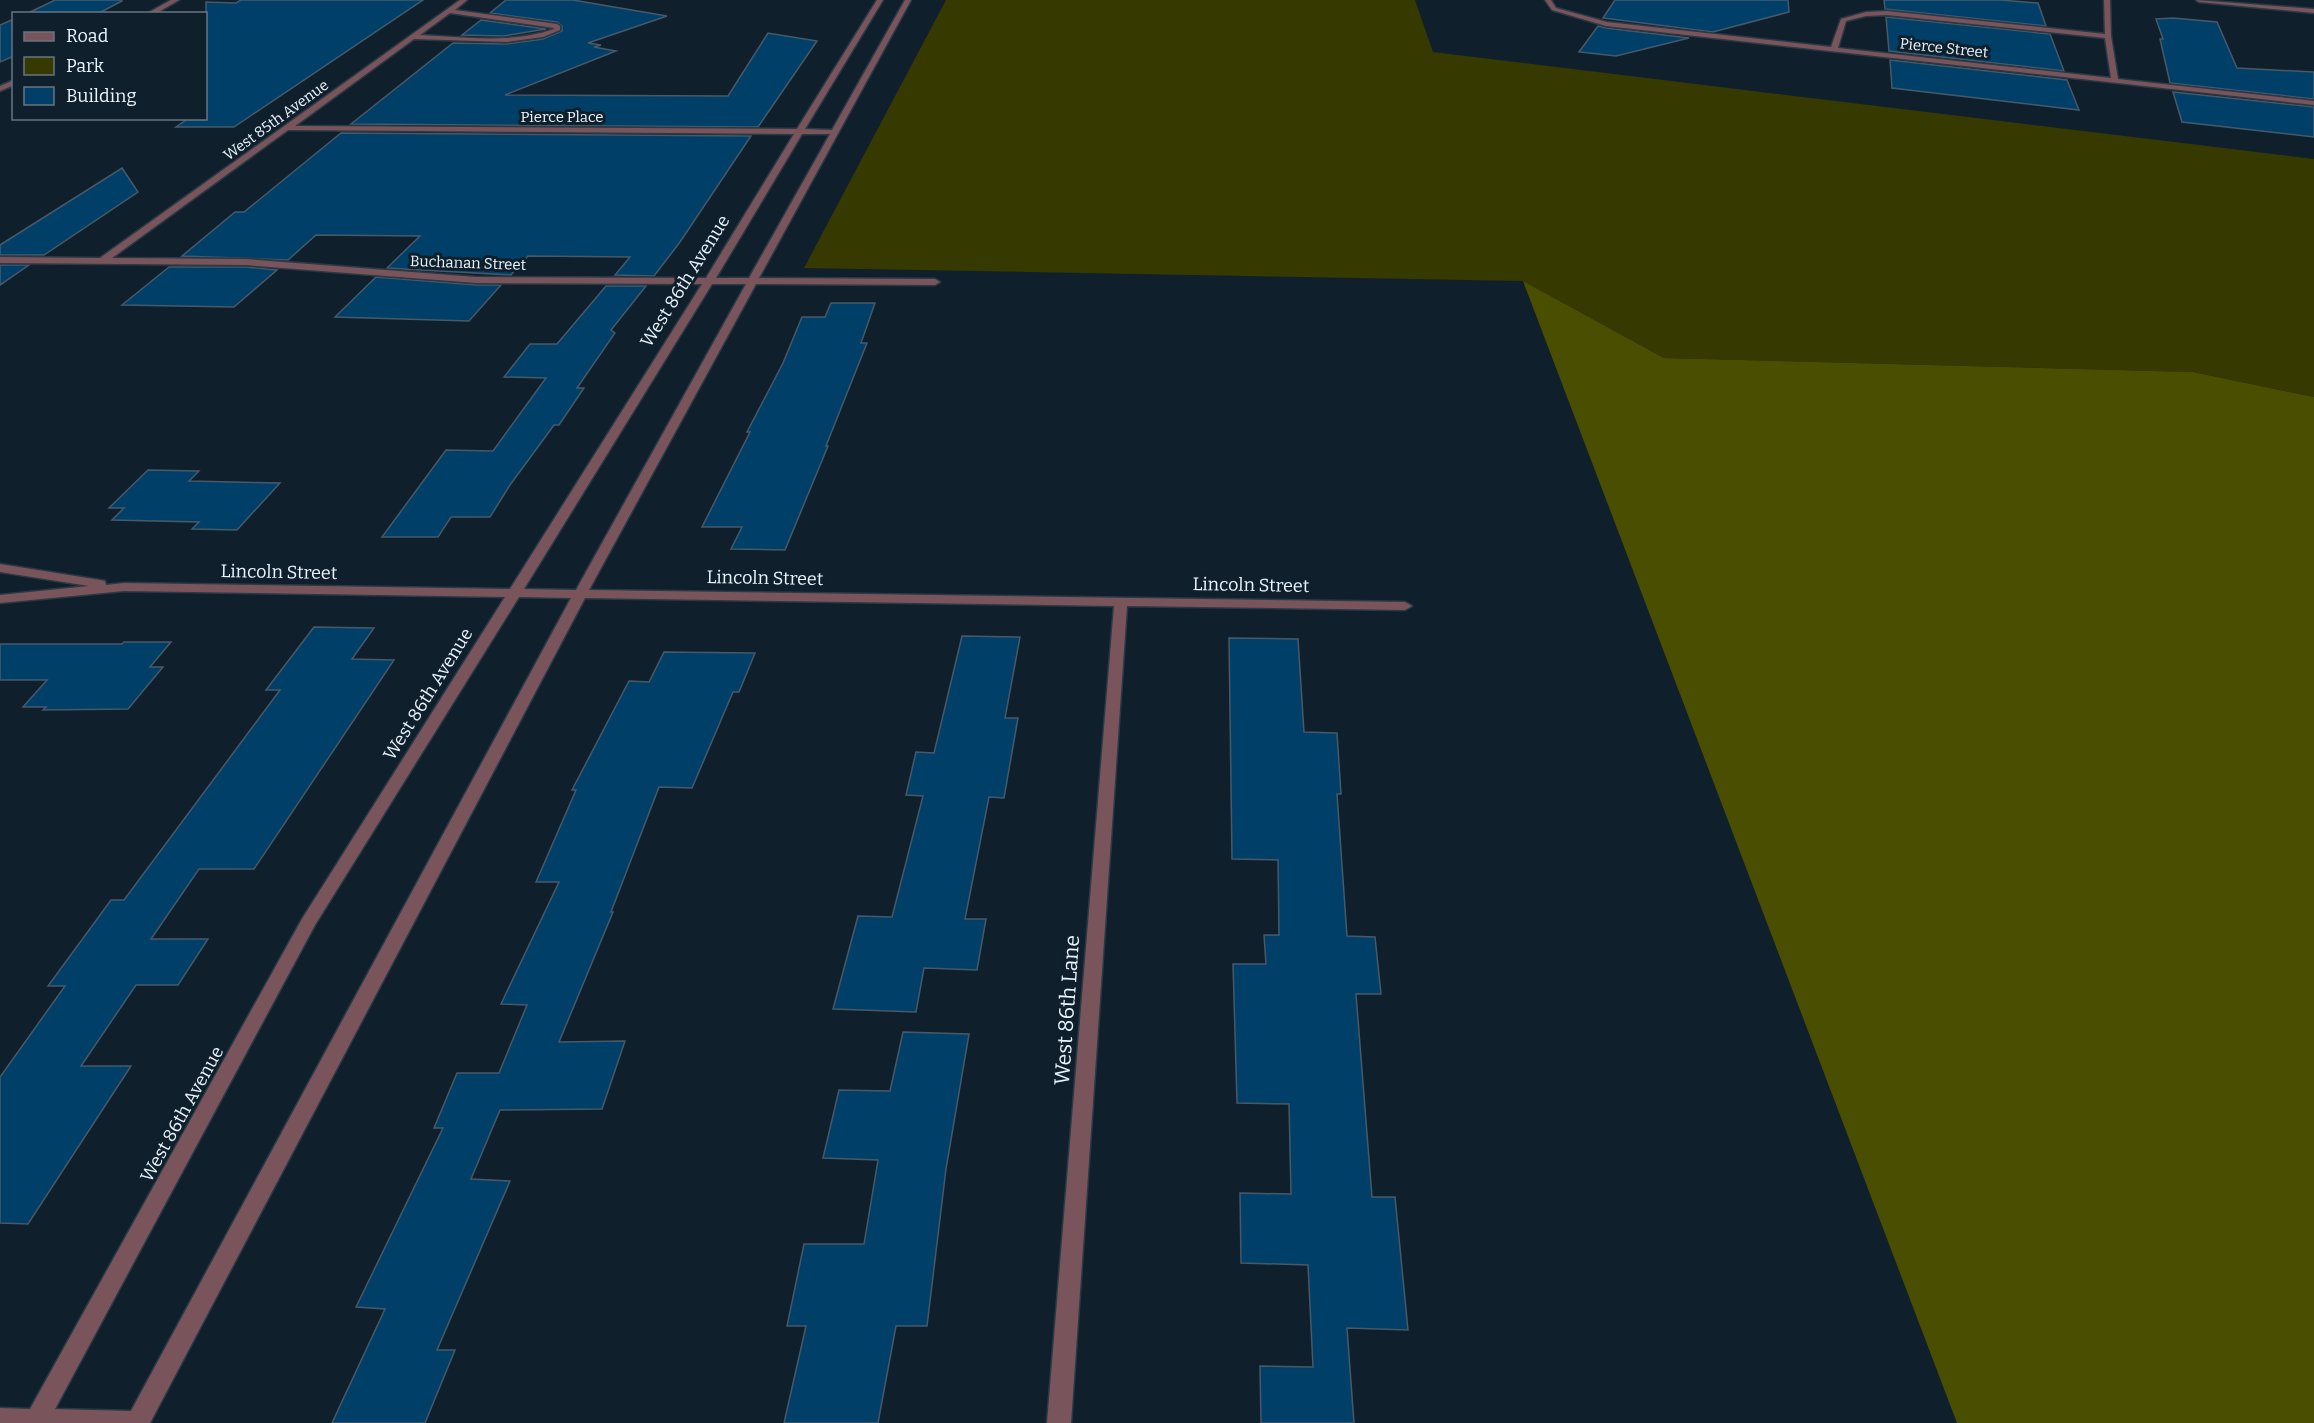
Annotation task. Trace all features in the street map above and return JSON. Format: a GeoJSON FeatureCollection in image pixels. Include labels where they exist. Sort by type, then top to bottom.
{"type":"FeatureCollection","features":[{"type":"Feature","properties":{"kind":"street"},"geometry":{"type":"LineString","coordinates":[[153,12],[176,0]]}},
{"type":"Feature","properties":{"kind":"street","name":"West 85th Avenue"},"geometry":{"type":"LineString","coordinates":[[102,261],[465,0]]}},
{"type":"Feature","properties":{"kind":"street","name":"West 86th Avenue"},"geometry":{"type":"LineString","coordinates":[[35,1422],[308,923],[708,283],[880,0]]}},
{"type":"Feature","properties":{"kind":"street"},"geometry":{"type":"LineString","coordinates":[[0,1419],[35,1422],[137,1423],[580,594],[908,0]]}},
{"type":"Feature","properties":{"kind":"street","name":"Pierce Street"},"geometry":{"type":"LineString","coordinates":[[1548,0],[1554,9],[1571,16],[1606,24],[2314,103]]}},
{"type":"Feature","properties":{"kind":"street"},"geometry":{"type":"LineString","coordinates":[[2107,0],[2108,36],[2115,81]]}},
{"type":"Feature","properties":{"kind":"street"},"geometry":{"type":"LineString","coordinates":[[2199,0],[2314,11]]}},
{"type":"Feature","properties":{"kind":"street"},"geometry":{"type":"LineString","coordinates":[[411,37],[525,38],[545,36],[557,30],[556,26],[539,23],[449,11]]}},
{"type":"Feature","properties":{"kind":"street"},"geometry":{"type":"LineString","coordinates":[[1834,50],[1843,20],[1866,14],[1887,13],[2108,36]]}},
{"type":"Feature","properties":{"kind":"street","name":"Pierce Place"},"geometry":{"type":"LineString","coordinates":[[289,128],[836,132]]}},
{"type":"Feature","properties":{"kind":"street","name":"Buchanan Street"},"geometry":{"type":"LineString","coordinates":[[0,260],[246,262],[476,280],[708,283],[935,282]]}},
{"type":"Feature","properties":{"kind":"street","name":"Lincoln Street"},"geometry":{"type":"LineString","coordinates":[[0,568],[124,587]]}},
{"type":"Feature","properties":{"kind":"street","name":"Lincoln Street"},"geometry":{"type":"LineString","coordinates":[[0,599],[124,587],[1405,606]]}},
{"type":"Feature","properties":{"kind":"street","name":"West 86th Lane"},"geometry":{"type":"LineString","coordinates":[[1059,1423],[1120,601]]}},
{"type":"Feature","properties":{"kind":"green space"},"geometry":{"type":"Polygon","coordinates":[[[946,0],[1415,0],[1433,52],[2314,159],[2314,397],[2193,372],[1664,358],[1523,281],[804,268],[946,0]]]}},
{"type":"Feature","properties":{"kind":"shaded area"},"geometry":{"type":"Polygon","coordinates":[[[1523,281],[1664,358],[2193,372],[2314,397],[2314,1423],[1957,1423],[1523,281]]]}},
{"type":"Feature","properties":{"kind":"building"},"geometry":{"type":"Polygon","coordinates":[[[55,0],[122,1],[101,12],[30,12],[55,0]]]}},
{"type":"Feature","properties":{"kind":"building"},"geometry":{"type":"Polygon","coordinates":[[[241,0],[423,0],[234,127],[176,127],[186,120],[207,120],[206,2],[236,3],[241,0]]]}},
{"type":"Feature","properties":{"kind":"building"},"geometry":{"type":"Polygon","coordinates":[[[506,0],[573,0],[667,16],[588,43],[601,45],[594,47],[616,51],[505,95],[728,96],[768,33],[817,41],[758,127],[351,124],[453,43],[507,44],[543,39],[562,31],[562,26],[557,22],[490,13],[506,0]]]}},
{"type":"Feature","properties":{"kind":"building"},"geometry":{"type":"Polygon","coordinates":[[[1615,0],[1788,0],[1789,12],[1713,32],[1603,18],[1615,0]]]}},
{"type":"Feature","properties":{"kind":"building"},"geometry":{"type":"Polygon","coordinates":[[[1884,0],[2000,0],[2038,3],[2046,26],[1885,9],[1884,0]]]}},
{"type":"Feature","properties":{"kind":"building"},"geometry":{"type":"Polygon","coordinates":[[[1886,17],[2050,34],[2064,71],[1889,51],[1886,17]]]}},
{"type":"Feature","properties":{"kind":"building"},"geometry":{"type":"Polygon","coordinates":[[[2173,18],[2217,22],[2237,68],[2314,72],[2314,99],[2170,83],[2160,39],[2163,39],[2156,19],[2173,18]]]}},
{"type":"Feature","properties":{"kind":"building"},"geometry":{"type":"Polygon","coordinates":[[[12,20],[12,57],[0,62],[0,25],[12,20]]]}},
{"type":"Feature","properties":{"kind":"building"},"geometry":{"type":"Polygon","coordinates":[[[481,20],[546,29],[504,36],[462,35],[481,20]]]}},
{"type":"Feature","properties":{"kind":"building"},"geometry":{"type":"Polygon","coordinates":[[[1598,26],[1689,38],[1616,56],[1579,52],[1598,26]]]}},
{"type":"Feature","properties":{"kind":"building"},"geometry":{"type":"Polygon","coordinates":[[[1890,60],[2067,80],[2079,110],[1892,88],[1890,60]]]}},
{"type":"Feature","properties":{"kind":"building"},"geometry":{"type":"Polygon","coordinates":[[[2173,92],[2314,107],[2314,137],[2182,122],[2173,92]]]}},
{"type":"Feature","properties":{"kind":"building"},"geometry":{"type":"Polygon","coordinates":[[[341,133],[751,136],[680,242],[654,276],[615,275],[630,257],[528,256],[511,275],[387,268],[420,236],[316,235],[288,260],[182,256],[235,212],[244,212],[341,133]]]}},
{"type":"Feature","properties":{"kind":"building"},"geometry":{"type":"Polygon","coordinates":[[[122,168],[138,192],[44,255],[0,255],[0,245],[122,168]]]}},
{"type":"Feature","properties":{"kind":"building"},"geometry":{"type":"Polygon","coordinates":[[[0,265],[29,265],[0,285],[0,265]]]}},
{"type":"Feature","properties":{"kind":"building"},"geometry":{"type":"Polygon","coordinates":[[[169,267],[246,267],[277,270],[234,307],[122,305],[169,267]]]}},
{"type":"Feature","properties":{"kind":"building"},"geometry":{"type":"Polygon","coordinates":[[[376,277],[501,285],[469,321],[335,317],[376,277]]]}},
{"type":"Feature","properties":{"kind":"building"},"geometry":{"type":"Polygon","coordinates":[[[606,286],[646,286],[611,330],[615,333],[577,388],[584,388],[559,425],[554,425],[510,485],[490,517],[451,517],[438,537],[382,537],[446,450],[493,451],[546,378],[504,377],[530,344],[557,344],[606,286]]]}},
{"type":"Feature","properties":{"kind":"building"},"geometry":{"type":"Polygon","coordinates":[[[831,303],[875,303],[861,343],[867,343],[826,446],[828,446],[785,550],[731,549],[742,527],[702,527],[783,363],[802,317],[825,317],[831,303]]]}},
{"type":"Feature","properties":{"kind":"building"},"geometry":{"type":"Polygon","coordinates":[[[148,470],[199,471],[189,481],[280,483],[237,530],[192,529],[199,522],[112,520],[124,508],[109,508],[148,470]]]}},
{"type":"Feature","properties":{"kind":"building"},"geometry":{"type":"Polygon","coordinates":[[[314,627],[374,628],[352,659],[394,660],[254,869],[199,869],[151,939],[208,939],[178,985],[136,985],[81,1066],[131,1066],[28,1224],[0,1223],[0,1077],[65,986],[48,986],[111,900],[124,900],[280,690],[266,690],[314,627]]]}},
{"type":"Feature","properties":{"kind":"building"},"geometry":{"type":"Polygon","coordinates":[[[962,636],[1020,637],[1005,718],[1018,718],[1004,798],[989,797],[965,919],[986,919],[977,970],[924,968],[916,1012],[833,1009],[858,916],[892,917],[923,796],[906,795],[916,752],[934,753],[962,636]]]}},
{"type":"Feature","properties":{"kind":"building"},"geometry":{"type":"Polygon","coordinates":[[[1229,638],[1298,639],[1304,732],[1337,733],[1341,794],[1337,794],[1347,936],[1375,937],[1381,994],[1356,994],[1372,1197],[1395,1197],[1408,1330],[1347,1328],[1354,1423],[1261,1423],[1260,1366],[1313,1367],[1308,1265],[1241,1263],[1240,1193],[1291,1194],[1289,1104],[1237,1103],[1233,964],[1266,964],[1264,935],[1279,935],[1278,860],[1232,859],[1229,638]]]}},
{"type":"Feature","properties":{"kind":"building"},"geometry":{"type":"Polygon","coordinates":[[[124,642],[171,642],[150,667],[163,667],[128,709],[43,710],[46,707],[23,707],[47,680],[0,680],[0,644],[122,644],[124,642]]]}},
{"type":"Feature","properties":{"kind":"building"},"geometry":{"type":"Polygon","coordinates":[[[664,652],[755,653],[739,692],[733,692],[692,788],[659,787],[611,912],[613,912],[559,1042],[625,1041],[602,1109],[500,1110],[471,1179],[510,1181],[437,1350],[455,1350],[425,1423],[332,1423],[385,1309],[356,1307],[443,1128],[434,1128],[457,1073],[499,1073],[527,1005],[501,1004],[559,882],[536,882],[576,790],[572,790],[629,681],[649,682],[664,652]]]}},
{"type":"Feature","properties":{"kind":"building"},"geometry":{"type":"Polygon","coordinates":[[[903,1032],[969,1034],[946,1169],[927,1326],[896,1326],[878,1423],[784,1423],[806,1326],[787,1326],[804,1244],[864,1244],[878,1160],[823,1158],[839,1090],[890,1091],[903,1032]]]}}]}
